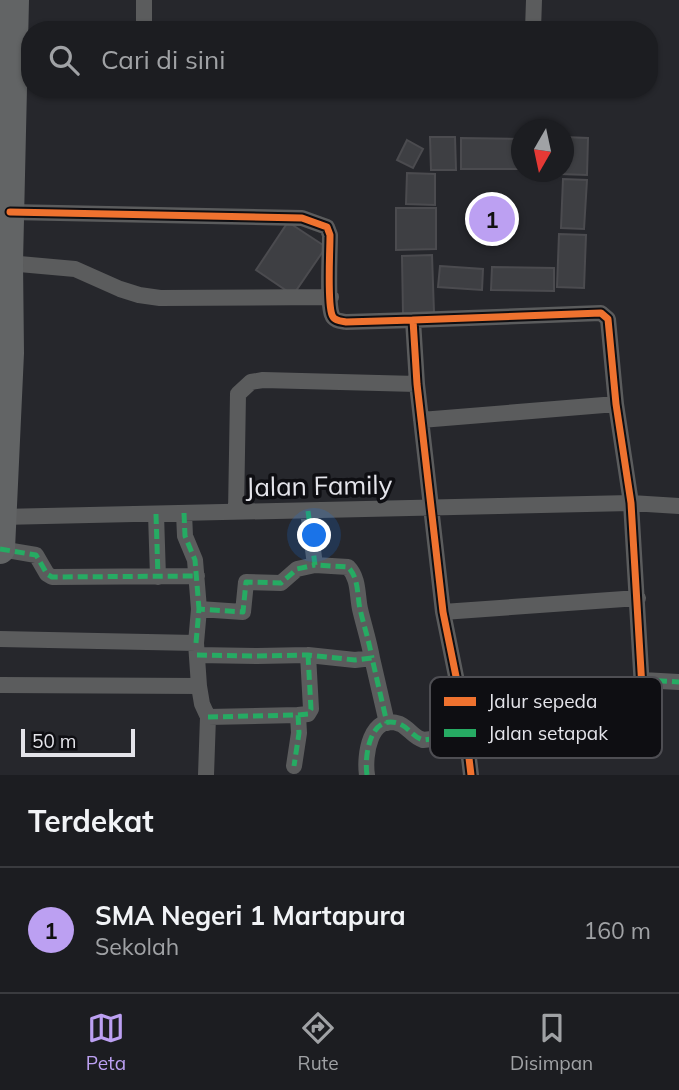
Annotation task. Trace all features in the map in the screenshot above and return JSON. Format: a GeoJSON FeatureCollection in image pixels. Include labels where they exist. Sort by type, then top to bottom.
{"type":"FeatureCollection","features":[{"type":"Feature","properties":{"kind":"highway"},"geometry":{"type":"LineString","coordinates":[[0,549],[9,353],[4,323],[5,281],[21,47],[14,0]]}},
{"type":"Feature","properties":{"kind":"street"},"geometry":{"type":"LineString","coordinates":[[144,0],[144,21]]}},
{"type":"Feature","properties":{"kind":"street"},"geometry":{"type":"LineString","coordinates":[[533,21],[534,0]]}},
{"type":"Feature","properties":{"kind":"street"},"geometry":{"type":"LineString","coordinates":[[10,212],[302,218],[316,222],[327,227],[330,235],[332,316],[341,321],[601,313],[608,319],[616,404],[631,503],[642,677]]}},
{"type":"Feature","properties":{"kind":"street"},"geometry":{"type":"LineString","coordinates":[[5,281],[75,269],[120,289],[160,298],[331,297]]}},
{"type":"Feature","properties":{"kind":"street"},"geometry":{"type":"LineString","coordinates":[[413,320],[417,384],[443,612],[456,677]]}},
{"type":"Feature","properties":{"kind":"street"},"geometry":{"type":"LineString","coordinates":[[236,512],[238,394],[251,382],[263,380],[417,384]]}},
{"type":"Feature","properties":{"kind":"street"},"geometry":{"type":"LineString","coordinates":[[421,420],[616,404]]}},
{"type":"Feature","properties":{"kind":"street","name":"Jalan Family"},"geometry":{"type":"LineString","coordinates":[[1,517],[631,503],[679,506]]}},
{"type":"Feature","properties":{"kind":"street"},"geometry":{"type":"LineString","coordinates":[[308,511],[315,565]]}},
{"type":"Feature","properties":{"kind":"street"},"geometry":{"type":"LineString","coordinates":[[184,513],[185,536],[195,560],[197,576],[199,686],[208,717],[206,775]]}},
{"type":"Feature","properties":{"kind":"street"},"geometry":{"type":"LineString","coordinates":[[156,514],[158,577]]}},
{"type":"Feature","properties":{"kind":"street"},"geometry":{"type":"LineString","coordinates":[[0,549],[36,555],[47,574],[52,577],[197,576]]}},
{"type":"Feature","properties":{"kind":"street"},"geometry":{"type":"LineString","coordinates":[[199,609],[243,616],[246,582],[281,583],[297,569],[315,565],[348,567],[352,571],[360,612],[367,629],[387,723]]}},
{"type":"Feature","properties":{"kind":"street"},"geometry":{"type":"LineString","coordinates":[[443,612],[638,598]]}},
{"type":"Feature","properties":{"kind":"street"},"geometry":{"type":"LineString","coordinates":[[0,639],[197,649],[257,656],[308,654],[355,660],[372,658]]}},
{"type":"Feature","properties":{"kind":"street"},"geometry":{"type":"LineString","coordinates":[[208,717],[308,714],[311,709],[308,654]]}},
{"type":"Feature","properties":{"kind":"street"},"geometry":{"type":"LineString","coordinates":[[0,685],[199,686]]}},
{"type":"Feature","properties":{"kind":"street"},"geometry":{"type":"LineString","coordinates":[[294,766],[298,746],[298,715]]}},
{"type":"Feature","properties":{"kind":"street"},"geometry":{"type":"LineString","coordinates":[[367,775],[370,738],[380,726],[387,723],[401,724],[418,739],[430,739]]}},
{"type":"Feature","properties":{"kind":"building"},"geometry":{"type":"Polygon","coordinates":[[[430,137],[455,137],[456,170],[431,170],[430,137]]]}},
{"type":"Feature","properties":{"kind":"building"},"geometry":{"type":"Polygon","coordinates":[[[574,137],[588,138],[587,175],[574,175],[574,137]]]}},
{"type":"Feature","properties":{"kind":"building"},"geometry":{"type":"Polygon","coordinates":[[[461,138],[511,139],[511,169],[461,169],[461,138]]]}},
{"type":"Feature","properties":{"kind":"building"},"geometry":{"type":"Polygon","coordinates":[[[407,140],[423,149],[413,168],[397,160],[407,140]]]}},
{"type":"Feature","properties":{"kind":"building"},"geometry":{"type":"Polygon","coordinates":[[[407,173],[435,174],[435,205],[406,204],[407,173]]]}},
{"type":"Feature","properties":{"kind":"building"},"geometry":{"type":"Polygon","coordinates":[[[587,180],[584,229],[561,228],[563,182],[587,180]]]}},
{"type":"Feature","properties":{"kind":"building"},"geometry":{"type":"Polygon","coordinates":[[[396,208],[436,208],[436,249],[396,250],[396,208]]]}},
{"type":"Feature","properties":{"kind":"building"},"geometry":{"type":"Polygon","coordinates":[[[288,222],[326,247],[293,295],[256,270],[288,222]]]}},
{"type":"Feature","properties":{"kind":"building"},"geometry":{"type":"Polygon","coordinates":[[[559,234],[586,235],[584,288],[557,287],[559,234]]]}},
{"type":"Feature","properties":{"kind":"building"},"geometry":{"type":"Polygon","coordinates":[[[432,255],[434,313],[403,314],[402,256],[432,255]]]}},
{"type":"Feature","properties":{"kind":"building"},"geometry":{"type":"Polygon","coordinates":[[[440,266],[483,269],[482,290],[438,287],[440,266]]]}},
{"type":"Feature","properties":{"kind":"building"},"geometry":{"type":"Polygon","coordinates":[[[492,267],[554,268],[554,291],[491,290],[492,267]]]}},
{"type":"Feature","properties":{"kind":"marked path"},"geometry":{"type":"LineString","coordinates":[[308,511],[315,565],[348,567],[352,571],[372,658]]}},
{"type":"Feature","properties":{"kind":"marked path"},"geometry":{"type":"LineString","coordinates":[[184,513],[185,536],[195,560],[199,609]]}},
{"type":"Feature","properties":{"kind":"marked path"},"geometry":{"type":"LineString","coordinates":[[156,514],[158,577]]}},
{"type":"Feature","properties":{"kind":"marked path"},"geometry":{"type":"LineString","coordinates":[[0,549],[36,555],[47,574],[52,577],[197,576]]}},
{"type":"Feature","properties":{"kind":"marked path"},"geometry":{"type":"LineString","coordinates":[[196,643],[199,609],[243,612],[246,582],[281,583],[297,569],[315,565]]}},
{"type":"Feature","properties":{"kind":"marked path"},"geometry":{"type":"LineString","coordinates":[[197,655],[308,655],[355,660],[372,658],[387,723]]}},
{"type":"Feature","properties":{"kind":"marked path"},"geometry":{"type":"LineString","coordinates":[[298,715],[308,714],[311,709],[308,655]]}},
{"type":"Feature","properties":{"kind":"marked path"},"geometry":{"type":"LineString","coordinates":[[662,681],[679,682]]}},
{"type":"Feature","properties":{"kind":"marked path"},"geometry":{"type":"LineString","coordinates":[[208,717],[298,715],[299,733],[294,766]]}},
{"type":"Feature","properties":{"kind":"marked path"},"geometry":{"type":"LineString","coordinates":[[367,775],[368,747],[371,738],[382,724],[400,724],[416,737],[430,739]]}},
{"type":"Feature","properties":{"kind":"cycle path"},"geometry":{"type":"LineString","coordinates":[[10,212],[302,218],[327,227],[330,235],[330,299],[334,318],[346,322],[413,320],[417,384],[443,612],[456,677]]}},
{"type":"Feature","properties":{"kind":"cycle path"},"geometry":{"type":"LineString","coordinates":[[413,320],[601,313],[608,319],[616,404],[631,503],[641,677]]}},
{"type":"Feature","properties":{"kind":"cycle path"},"geometry":{"type":"LineString","coordinates":[[469,758],[471,775]]}},
{"type":"Feature","properties":{"kind":"place","name":"SMA Negeri 1 Martapura"},"geometry":{"type":"Point","coordinates":[492,219]}}]}
